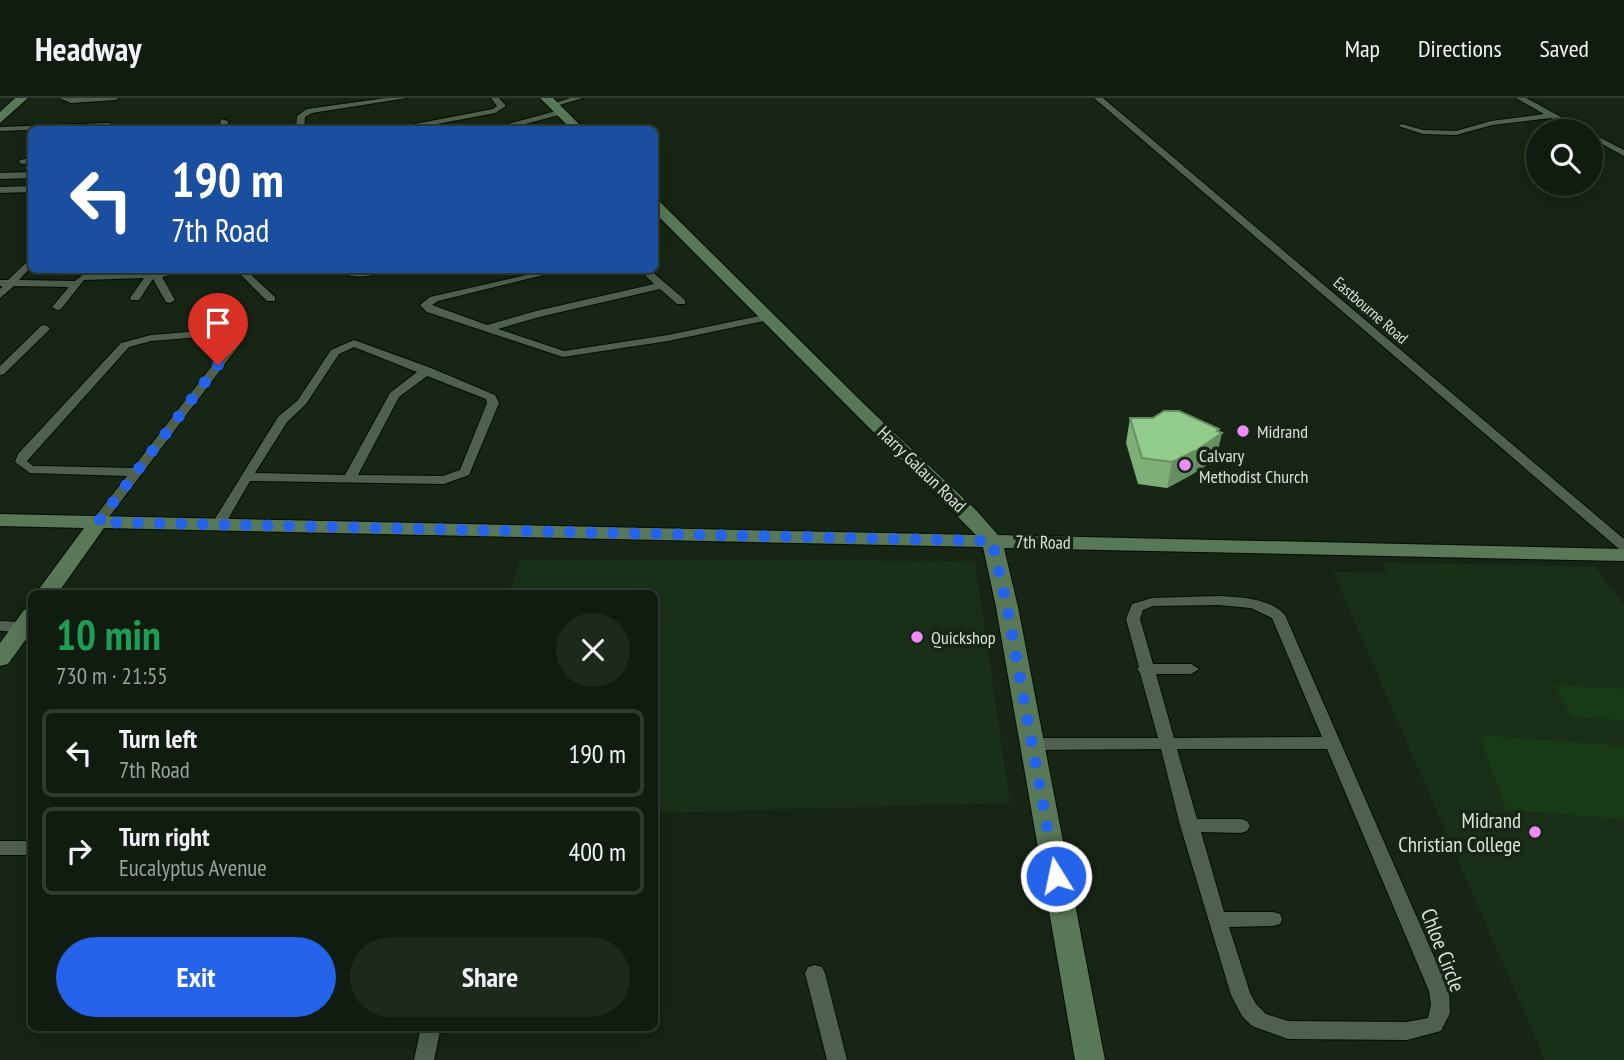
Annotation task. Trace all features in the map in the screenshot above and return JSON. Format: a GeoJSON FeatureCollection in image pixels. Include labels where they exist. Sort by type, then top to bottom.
{"type":"FeatureCollection","features":[{"type":"Feature","properties":{"kind":"street"},"geometry":{"type":"LineString","coordinates":[[0,119],[22,98]]}},
{"type":"Feature","properties":{"kind":"street"},"geometry":{"type":"LineString","coordinates":[[63,98],[71,101],[115,98]]}},
{"type":"Feature","properties":{"kind":"street"},"geometry":{"type":"LineString","coordinates":[[300,126],[301,116],[310,111],[403,98]]}},
{"type":"Feature","properties":{"kind":"street"},"geometry":{"type":"LineString","coordinates":[[411,126],[495,111],[502,106],[495,98]]}},
{"type":"Feature","properties":{"kind":"street"},"geometry":{"type":"LineString","coordinates":[[500,126],[579,98]]}},
{"type":"Feature","properties":{"kind":"street","name":"Eastbourne Road"},"geometry":{"type":"LineString","coordinates":[[1098,98],[1624,547]]}},
{"type":"Feature","properties":{"kind":"street"},"geometry":{"type":"LineString","coordinates":[[1520,98],[1559,119]]}},
{"type":"Feature","properties":{"kind":"street"},"geometry":{"type":"LineString","coordinates":[[553,105],[575,126]]}},
{"type":"Feature","properties":{"kind":"street"},"geometry":{"type":"LineString","coordinates":[[1402,126],[1423,132],[1456,133],[1491,123],[1553,116]]}},
{"type":"Feature","properties":{"kind":"street"},"geometry":{"type":"LineString","coordinates":[[80,126],[107,125]]}},
{"type":"Feature","properties":{"kind":"street"},"geometry":{"type":"LineString","coordinates":[[0,129],[28,128]]}},
{"type":"Feature","properties":{"kind":"street"},"geometry":{"type":"LineString","coordinates":[[1603,142],[1624,153]]}},
{"type":"Feature","properties":{"kind":"street"},"geometry":{"type":"LineString","coordinates":[[0,176],[28,174]]}},
{"type":"Feature","properties":{"kind":"street"},"geometry":{"type":"LineString","coordinates":[[0,190],[28,189]]}},
{"type":"Feature","properties":{"kind":"street","name":"Harry Galaun Road"},"geometry":{"type":"LineString","coordinates":[[658,208],[859,409],[970,514],[992,541],[1090,1060]]}},
{"type":"Feature","properties":{"kind":"street"},"geometry":{"type":"LineString","coordinates":[[0,295],[5,283],[28,263]]}},
{"type":"Feature","properties":{"kind":"street"},"geometry":{"type":"LineString","coordinates":[[5,283],[154,273]]}},
{"type":"Feature","properties":{"kind":"street"},"geometry":{"type":"LineString","coordinates":[[135,298],[154,273]]}},
{"type":"Feature","properties":{"kind":"street"},"geometry":{"type":"LineString","coordinates":[[154,273],[170,300]]}},
{"type":"Feature","properties":{"kind":"street"},"geometry":{"type":"LineString","coordinates":[[244,273],[271,299]]}},
{"type":"Feature","properties":{"kind":"street"},"geometry":{"type":"LineString","coordinates":[[546,273],[434,299],[425,305],[431,310],[553,352],[569,353],[673,337],[769,317]]}},
{"type":"Feature","properties":{"kind":"street"},"geometry":{"type":"LineString","coordinates":[[648,273],[681,302]]}},
{"type":"Feature","properties":{"kind":"street"},"geometry":{"type":"LineString","coordinates":[[57,307],[83,277]]}},
{"type":"Feature","properties":{"kind":"street"},"geometry":{"type":"LineString","coordinates":[[486,329],[525,317],[662,285]]}},
{"type":"Feature","properties":{"kind":"street"},"geometry":{"type":"LineString","coordinates":[[0,372],[45,328]]}},
{"type":"Feature","properties":{"kind":"street"},"geometry":{"type":"LineString","coordinates":[[49,590],[134,472],[235,344],[232,337],[213,333],[151,338],[125,345],[22,457],[21,462],[40,470],[134,472]]}},
{"type":"Feature","properties":{"kind":"street"},"geometry":{"type":"LineString","coordinates":[[218,525],[246,477],[282,420],[303,402],[335,352],[343,346],[358,344],[484,392],[492,400],[468,467],[461,475],[444,480],[246,477]]}},
{"type":"Feature","properties":{"kind":"street"},"geometry":{"type":"LineString","coordinates":[[350,478],[394,395],[427,370]]}},
{"type":"Feature","properties":{"kind":"street","name":"7th Road"},"geometry":{"type":"LineString","coordinates":[[0,520],[1624,555]]}},
{"type":"Feature","properties":{"kind":"street","name":"Chloe Circle"},"geometry":{"type":"LineString","coordinates":[[1238,603],[1262,606],[1278,615],[1330,743],[1439,991],[1442,1004],[1440,1016],[1434,1025],[1407,1031],[1288,1030],[1259,1020],[1241,995],[1189,825],[1167,742],[1145,669],[1133,612],[1144,604],[1238,603]]}},
{"type":"Feature","properties":{"kind":"street"},"geometry":{"type":"LineString","coordinates":[[0,626],[27,621]]}},
{"type":"Feature","properties":{"kind":"street"},"geometry":{"type":"LineString","coordinates":[[0,660],[27,621]]}},
{"type":"Feature","properties":{"kind":"street"},"geometry":{"type":"LineString","coordinates":[[1145,669],[1191,669]]}},
{"type":"Feature","properties":{"kind":"street"},"geometry":{"type":"LineString","coordinates":[[1032,744],[1330,743]]}},
{"type":"Feature","properties":{"kind":"street"},"geometry":{"type":"LineString","coordinates":[[1189,825],[1241,826]]}},
{"type":"Feature","properties":{"kind":"street"},"geometry":{"type":"LineString","coordinates":[[0,848],[28,848]]}},
{"type":"Feature","properties":{"kind":"street"},"geometry":{"type":"LineString","coordinates":[[1217,919],[1273,919]]}},
{"type":"Feature","properties":{"kind":"street"},"geometry":{"type":"LineString","coordinates":[[815,973],[837,1060]]}},
{"type":"Feature","properties":{"kind":"street"},"geometry":{"type":"LineString","coordinates":[[424,1060],[430,1031]]}},
{"type":"Feature","properties":{"kind":"shaded area"},"geometry":{"type":"Polygon","coordinates":[[[520,560],[975,561],[1010,803],[658,813],[658,590],[510,590],[520,560]]]}},
{"type":"Feature","properties":{"kind":"shaded area","name":"Midrand Christian College"},"geometry":{"type":"Polygon","coordinates":[[[1382,562],[1595,567],[1624,605],[1624,1060],[1545,1060],[1333,572],[1386,573],[1382,562]]]}},
{"type":"Feature","properties":{"kind":"shaded area"},"geometry":{"type":"Polygon","coordinates":[[[1555,685],[1624,689],[1624,720],[1571,717],[1555,685]]]}},
{"type":"Feature","properties":{"kind":"shaded area"},"geometry":{"type":"Polygon","coordinates":[[[1479,735],[1624,746],[1624,819],[1507,810],[1479,735]]]}},
{"type":"Feature","properties":{"kind":"building"},"geometry":{"type":"Polygon","coordinates":[[[1164,411],[1179,411],[1219,429],[1217,431],[1222,433],[1197,450],[1172,462],[1142,458],[1130,418],[1153,418],[1164,411]]]}},
{"type":"Feature","properties":{"kind":"place","name":"Midrand"},"geometry":{"type":"Point","coordinates":[1243,431]}},
{"type":"Feature","properties":{"kind":"place","name":"Calvary Methodist Church"},"geometry":{"type":"Point","coordinates":[1185,465]}},
{"type":"Feature","properties":{"kind":"place","name":"Quickshop"},"geometry":{"type":"Point","coordinates":[917,637]}},
{"type":"Feature","properties":{"kind":"place","name":"Midrand Christian College"},"geometry":{"type":"Point","coordinates":[1535,832]}},
{"type":"Feature","properties":{"kind":"route"},"geometry":{"type":"LineString","coordinates":[[218,365],[98,522],[992,541],[1007,607],[1056,876]]}}]}
